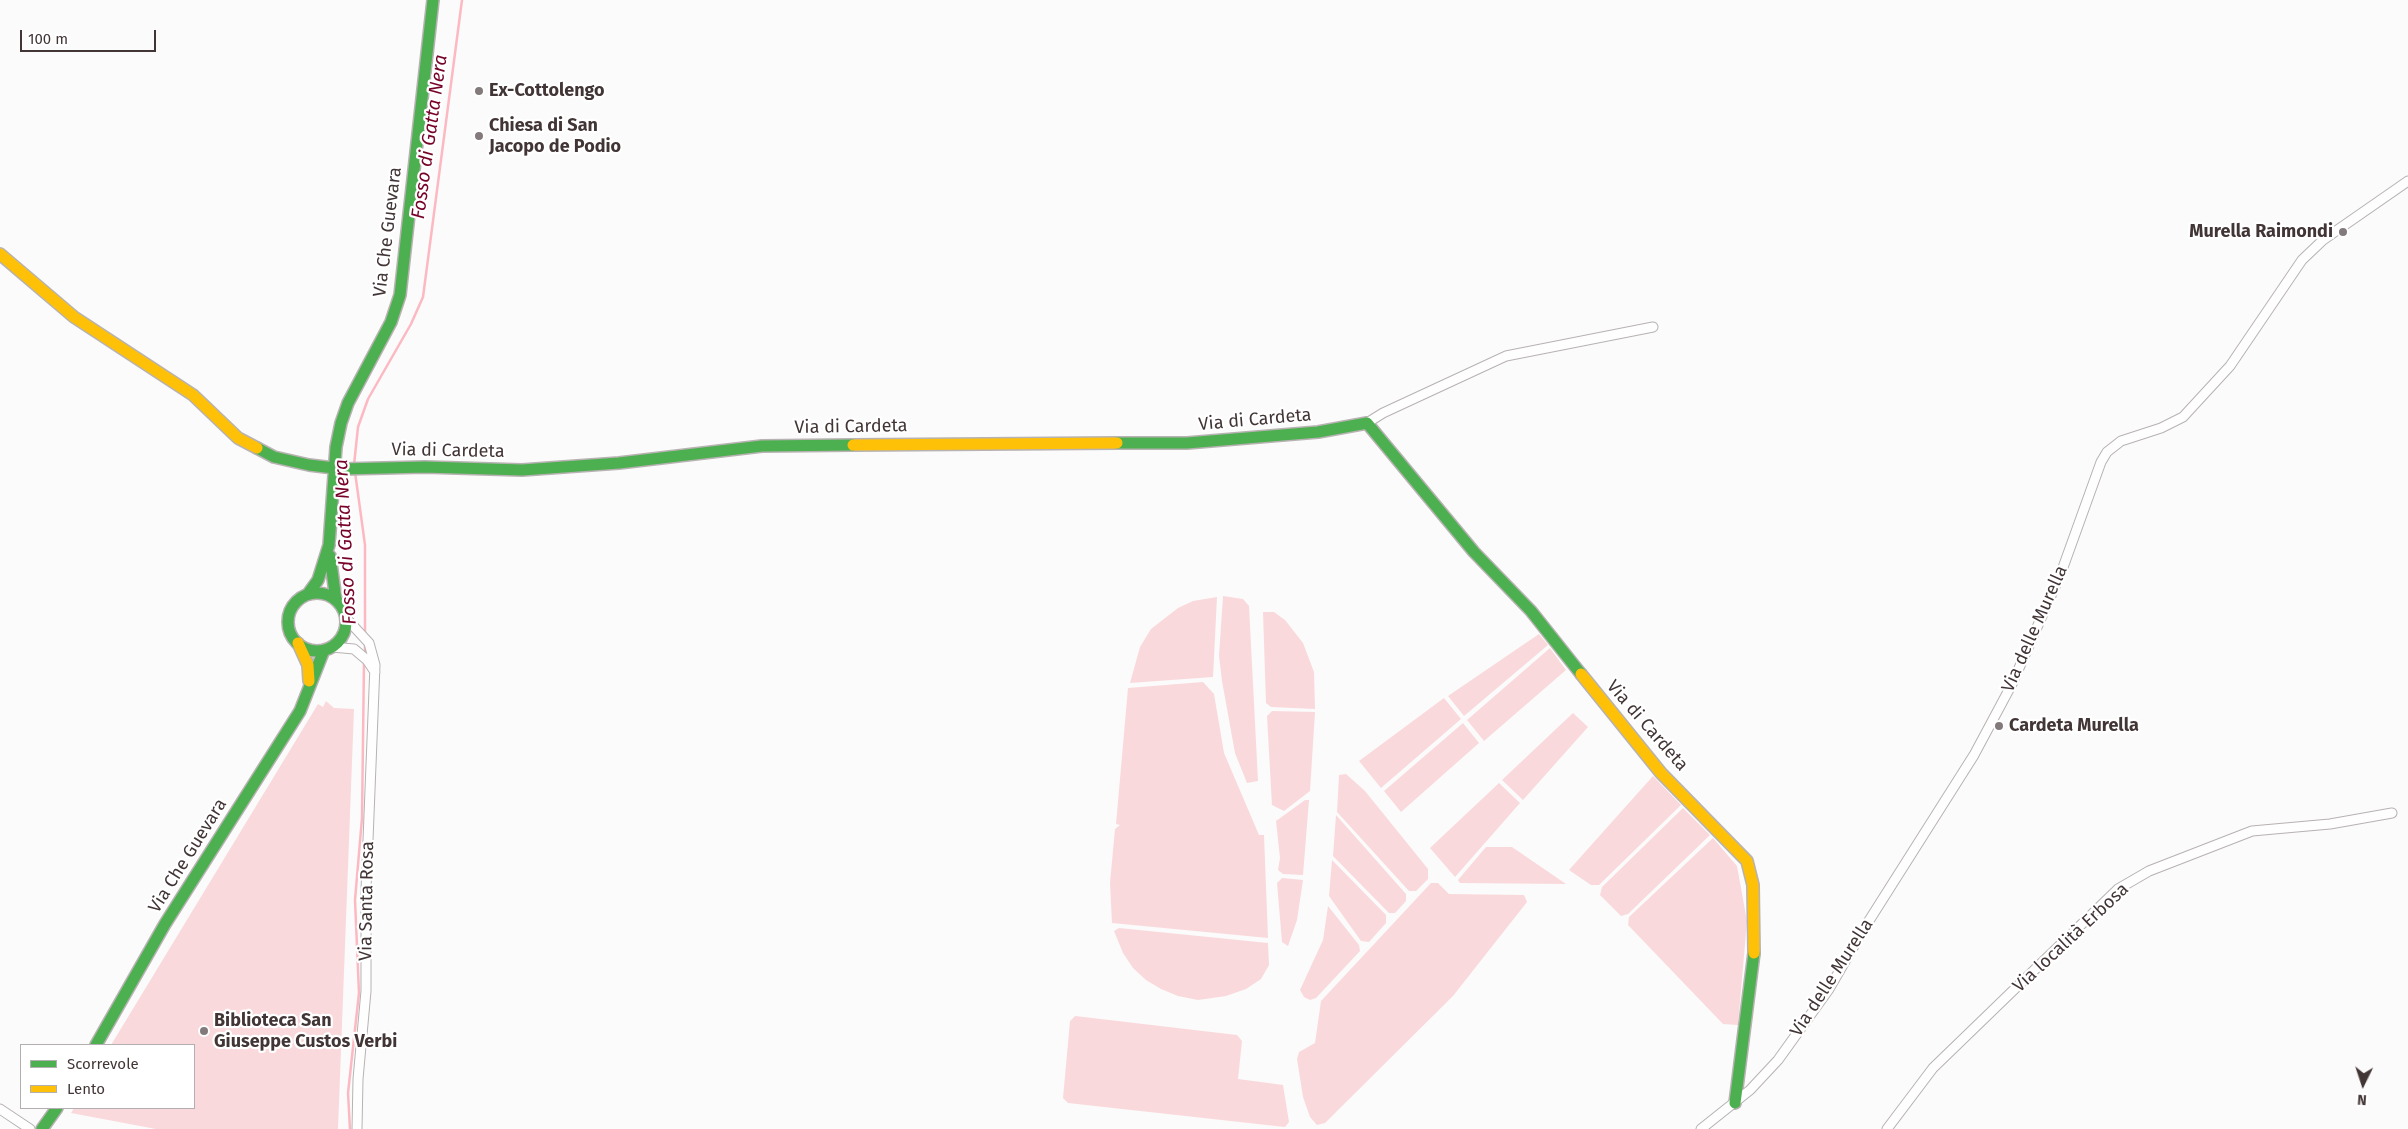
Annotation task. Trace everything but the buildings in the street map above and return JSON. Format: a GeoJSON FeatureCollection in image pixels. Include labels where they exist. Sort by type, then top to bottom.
{"type":"FeatureCollection","features":[{"type":"Feature","properties":{"kind":"street","name":"Via Che Guevara"},"geometry":{"type":"LineString","coordinates":[[336,600],[331,574],[329,545],[338,439],[343,416],[389,326],[400,295],[433,0]]}},
{"type":"Feature","properties":{"kind":"street","name":"Via delle Murella"},"geometry":{"type":"LineString","coordinates":[[1701,1129],[1735,1103],[1778,1060],[1829,989],[1989,730],[2061,573],[2101,462],[2107,452],[2121,441],[2161,428],[2183,417],[2230,366],[2302,260],[2324,240],[2408,181]]}},
{"type":"Feature","properties":{"kind":"street","name":"Via di Cardeta"},"geometry":{"type":"LineString","coordinates":[[0,254],[74,317],[193,395],[219,421],[251,446],[287,461],[336,468],[541,469],[619,463],[762,446],[1204,442],[1318,432],[1367,423],[1506,356],[1653,327]]}},
{"type":"Feature","properties":{"kind":"street","name":"Via di Cardeta"},"geometry":{"type":"LineString","coordinates":[[1367,423],[1474,552],[1531,611],[1602,703],[1655,766],[1725,836],[1747,861],[1753,884],[1754,954],[1735,1103]]}},
{"type":"Feature","properties":{"kind":"street","name":"Via Che Guevara"},"geometry":{"type":"LineString","coordinates":[[308,594],[318,580],[329,545]]}},
{"type":"Feature","properties":{"kind":"street"},"geometry":{"type":"LineString","coordinates":[[310,687],[308,665],[298,643],[290,632],[289,614],[296,602],[308,594],[320,593],[336,600],[343,608],[346,618],[344,634],[328,649]]}},
{"type":"Feature","properties":{"kind":"street","name":"Via Santa Rosa"},"geometry":{"type":"LineString","coordinates":[[346,618],[360,631],[369,643],[374,656],[375,672],[366,890],[366,990],[358,1079],[358,1129]]}},
{"type":"Feature","properties":{"kind":"street"},"geometry":{"type":"LineString","coordinates":[[298,643],[313,651],[351,648],[364,657],[375,672]]}},
{"type":"Feature","properties":{"kind":"street","name":"Via Che Guevara"},"geometry":{"type":"LineString","coordinates":[[97,1044],[165,924],[300,711],[328,649]]}},
{"type":"Feature","properties":{"kind":"street","name":"Via località Erbosa"},"geometry":{"type":"LineString","coordinates":[[1887,1129],[1933,1068],[2018,988],[2118,889],[2149,872],[2252,831],[2330,824],[2392,813]]}},
{"type":"Feature","properties":{"kind":"street"},"geometry":{"type":"LineString","coordinates":[[0,1109],[30,1129]]}},
{"type":"Feature","properties":{"kind":"street"},"geometry":{"type":"LineString","coordinates":[[42,1129],[56,1109]]}},
{"type":"Feature","properties":{"kind":"shaded area"},"geometry":{"type":"Polygon","coordinates":[[[1223,596],[1243,599],[1249,606],[1258,781],[1247,783],[1235,753],[1222,681],[1219,656],[1223,596]]]}},
{"type":"Feature","properties":{"kind":"shaded area"},"geometry":{"type":"Polygon","coordinates":[[[1217,597],[1213,677],[1130,683],[1140,647],[1151,629],[1178,608],[1193,601],[1217,597]]]}},
{"type":"Feature","properties":{"kind":"shaded area"},"geometry":{"type":"Polygon","coordinates":[[[1263,612],[1274,612],[1285,620],[1303,643],[1314,672],[1315,709],[1271,707],[1266,703],[1263,612]]]}},
{"type":"Feature","properties":{"kind":"shaded area"},"geometry":{"type":"Polygon","coordinates":[[[1539,634],[1548,645],[1464,716],[1448,696],[1539,634]]]}},
{"type":"Feature","properties":{"kind":"shaded area"},"geometry":{"type":"Polygon","coordinates":[[[1550,648],[1566,670],[1484,741],[1467,720],[1550,648]]]}},
{"type":"Feature","properties":{"kind":"shaded area"},"geometry":{"type":"Polygon","coordinates":[[[1203,682],[1214,694],[1224,753],[1259,835],[1264,835],[1268,938],[1112,923],[1110,883],[1115,829],[1120,825],[1116,824],[1128,688],[1203,682]]]}},
{"type":"Feature","properties":{"kind":"shaded area"},"geometry":{"type":"Polygon","coordinates":[[[1444,698],[1461,719],[1381,788],[1359,761],[1444,698]]]}},
{"type":"Feature","properties":{"kind":"shaded area"},"geometry":{"type":"Polygon","coordinates":[[[326,701],[334,708],[354,709],[338,1129],[156,1129],[71,1113],[73,1109],[195,1109],[195,1044],[112,1044],[318,704],[323,707],[326,701]]]}},
{"type":"Feature","properties":{"kind":"shaded area"},"geometry":{"type":"Polygon","coordinates":[[[1272,711],[1315,712],[1310,791],[1284,811],[1272,805],[1267,716],[1272,711]]]}},
{"type":"Feature","properties":{"kind":"shaded area"},"geometry":{"type":"Polygon","coordinates":[[[1573,713],[1588,727],[1523,800],[1502,780],[1573,713]]]}},
{"type":"Feature","properties":{"kind":"shaded area"},"geometry":{"type":"Polygon","coordinates":[[[1463,723],[1479,743],[1401,812],[1384,791],[1463,723]]]}},
{"type":"Feature","properties":{"kind":"shaded area"},"geometry":{"type":"Polygon","coordinates":[[[1346,774],[1365,791],[1428,869],[1428,879],[1416,891],[1409,891],[1337,812],[1339,775],[1346,774]]]}},
{"type":"Feature","properties":{"kind":"shaded area"},"geometry":{"type":"Polygon","coordinates":[[[1653,776],[1681,805],[1599,885],[1591,885],[1569,870],[1653,776]]]}},
{"type":"Feature","properties":{"kind":"shaded area"},"geometry":{"type":"Polygon","coordinates":[[[1499,783],[1520,803],[1455,877],[1430,848],[1499,783]]]}},
{"type":"Feature","properties":{"kind":"shaded area"},"geometry":{"type":"Polygon","coordinates":[[[1305,800],[1309,800],[1303,875],[1283,874],[1278,870],[1280,858],[1276,821],[1305,800]]]}},
{"type":"Feature","properties":{"kind":"shaded area"},"geometry":{"type":"Polygon","coordinates":[[[1683,808],[1710,835],[1628,914],[1621,916],[1600,895],[1602,887],[1683,808]]]}},
{"type":"Feature","properties":{"kind":"shaded area"},"geometry":{"type":"Polygon","coordinates":[[[1336,815],[1406,894],[1406,901],[1395,913],[1389,913],[1333,856],[1336,815]]]}},
{"type":"Feature","properties":{"kind":"shaded area"},"geometry":{"type":"Polygon","coordinates":[[[1713,838],[1737,866],[1747,921],[1738,1025],[1723,1024],[1628,925],[1629,917],[1713,838]]]}},
{"type":"Feature","properties":{"kind":"shaded area"},"geometry":{"type":"Polygon","coordinates":[[[1486,847],[1512,847],[1566,884],[1460,883],[1458,880],[1486,847]]]}},
{"type":"Feature","properties":{"kind":"shaded area"},"geometry":{"type":"Polygon","coordinates":[[[1332,860],[1386,915],[1386,923],[1369,942],[1361,941],[1329,896],[1332,860]]]}},
{"type":"Feature","properties":{"kind":"shaded area"},"geometry":{"type":"Polygon","coordinates":[[[1282,878],[1303,880],[1297,920],[1288,946],[1282,942],[1277,883],[1282,878]]]}},
{"type":"Feature","properties":{"kind":"shaded area"},"geometry":{"type":"Polygon","coordinates":[[[1431,883],[1438,883],[1449,894],[1524,895],[1527,902],[1453,996],[1325,1123],[1317,1125],[1310,1117],[1303,1097],[1297,1059],[1299,1052],[1315,1043],[1321,1001],[1431,883]]]}},
{"type":"Feature","properties":{"kind":"shaded area"},"geometry":{"type":"Polygon","coordinates":[[[1328,906],[1359,945],[1360,951],[1316,998],[1310,1000],[1304,997],[1300,990],[1323,940],[1328,906]]]}},
{"type":"Feature","properties":{"kind":"shaded area"},"geometry":{"type":"Polygon","coordinates":[[[1119,928],[1268,943],[1269,965],[1261,979],[1246,989],[1226,996],[1198,1000],[1178,996],[1146,980],[1133,968],[1123,953],[1114,931],[1119,928]]]}},
{"type":"Feature","properties":{"kind":"shaded area"},"geometry":{"type":"Polygon","coordinates":[[[1075,1016],[1237,1035],[1242,1041],[1238,1079],[1283,1085],[1289,1122],[1285,1127],[1068,1103],[1063,1098],[1070,1021],[1075,1016]]]}},
{"type":"Feature","properties":{"kind":"waterway","name":"Fosso di Gatta Nera"},"geometry":{"type":"LineString","coordinates":[[354,465],[358,427],[368,399],[411,324],[423,297],[462,0]]}},
{"type":"Feature","properties":{"kind":"waterway","name":"Fosso di Gatta Nera"},"geometry":{"type":"LineString","coordinates":[[355,472],[365,545],[365,634]]}},
{"type":"Feature","properties":{"kind":"waterway","name":"Fosso di Gatta Nera"},"geometry":{"type":"LineString","coordinates":[[365,642],[365,654]]}},
{"type":"Feature","properties":{"kind":"waterway","name":"Fosso di Gatta Nera"},"geometry":{"type":"LineString","coordinates":[[350,1129],[348,1093],[359,993],[355,900],[362,818],[364,662]]}},
{"type":"Feature","properties":{"kind":"traffic: fast"},"geometry":{"type":"LineString","coordinates":[[308,594],[318,580],[329,545],[336,447],[341,423],[348,403],[391,322],[400,295],[433,0]]}},
{"type":"Feature","properties":{"kind":"traffic: fast"},"geometry":{"type":"LineString","coordinates":[[1117,443],[1187,443],[1318,432],[1367,423],[1474,552],[1531,611],[1581,674]]}},
{"type":"Feature","properties":{"kind":"traffic: fast"},"geometry":{"type":"LineString","coordinates":[[257,448],[274,457],[309,465],[342,469],[425,467],[522,470],[619,463],[762,446],[853,445]]}},
{"type":"Feature","properties":{"kind":"traffic: fast"},"geometry":{"type":"LineString","coordinates":[[330,556],[336,600]]}},
{"type":"Feature","properties":{"kind":"traffic: fast"},"geometry":{"type":"LineString","coordinates":[[317,593],[328,595],[341,606],[346,622],[344,633],[333,646],[317,651],[306,649],[293,638],[288,622],[290,611],[301,598],[317,593]]}},
{"type":"Feature","properties":{"kind":"traffic: fast"},"geometry":{"type":"LineString","coordinates":[[97,1044],[165,924],[300,711],[324,650]]}},
{"type":"Feature","properties":{"kind":"traffic: fast"},"geometry":{"type":"LineString","coordinates":[[1735,1103],[1754,953]]}},
{"type":"Feature","properties":{"kind":"traffic: fast"},"geometry":{"type":"LineString","coordinates":[[42,1129],[56,1109]]}},
{"type":"Feature","properties":{"kind":"traffic: slow"},"geometry":{"type":"LineString","coordinates":[[0,254],[74,317],[193,395],[238,438],[257,448]]}},
{"type":"Feature","properties":{"kind":"traffic: slow"},"geometry":{"type":"LineString","coordinates":[[853,445],[1117,443]]}},
{"type":"Feature","properties":{"kind":"traffic: slow"},"geometry":{"type":"LineString","coordinates":[[298,643],[308,665],[309,681]]}},
{"type":"Feature","properties":{"kind":"traffic: slow"},"geometry":{"type":"LineString","coordinates":[[1581,674],[1661,773],[1747,861],[1753,885],[1754,953]]}},
{"type":"Feature","properties":{"kind":"place","name":"Ex-Cottolengo"},"geometry":{"type":"Point","coordinates":[479,91]}},
{"type":"Feature","properties":{"kind":"place","name":"Chiesa di San Jacopo de Podio"},"geometry":{"type":"Point","coordinates":[479,136]}},
{"type":"Feature","properties":{"kind":"place","name":"Murella Raimondi"},"geometry":{"type":"Point","coordinates":[2343,232]}},
{"type":"Feature","properties":{"kind":"place","name":"Cardeta Murella"},"geometry":{"type":"Point","coordinates":[1999,726]}},
{"type":"Feature","properties":{"kind":"place","name":"Biblioteca San Giuseppe Custos Verbi"},"geometry":{"type":"Point","coordinates":[204,1031]}}]}
